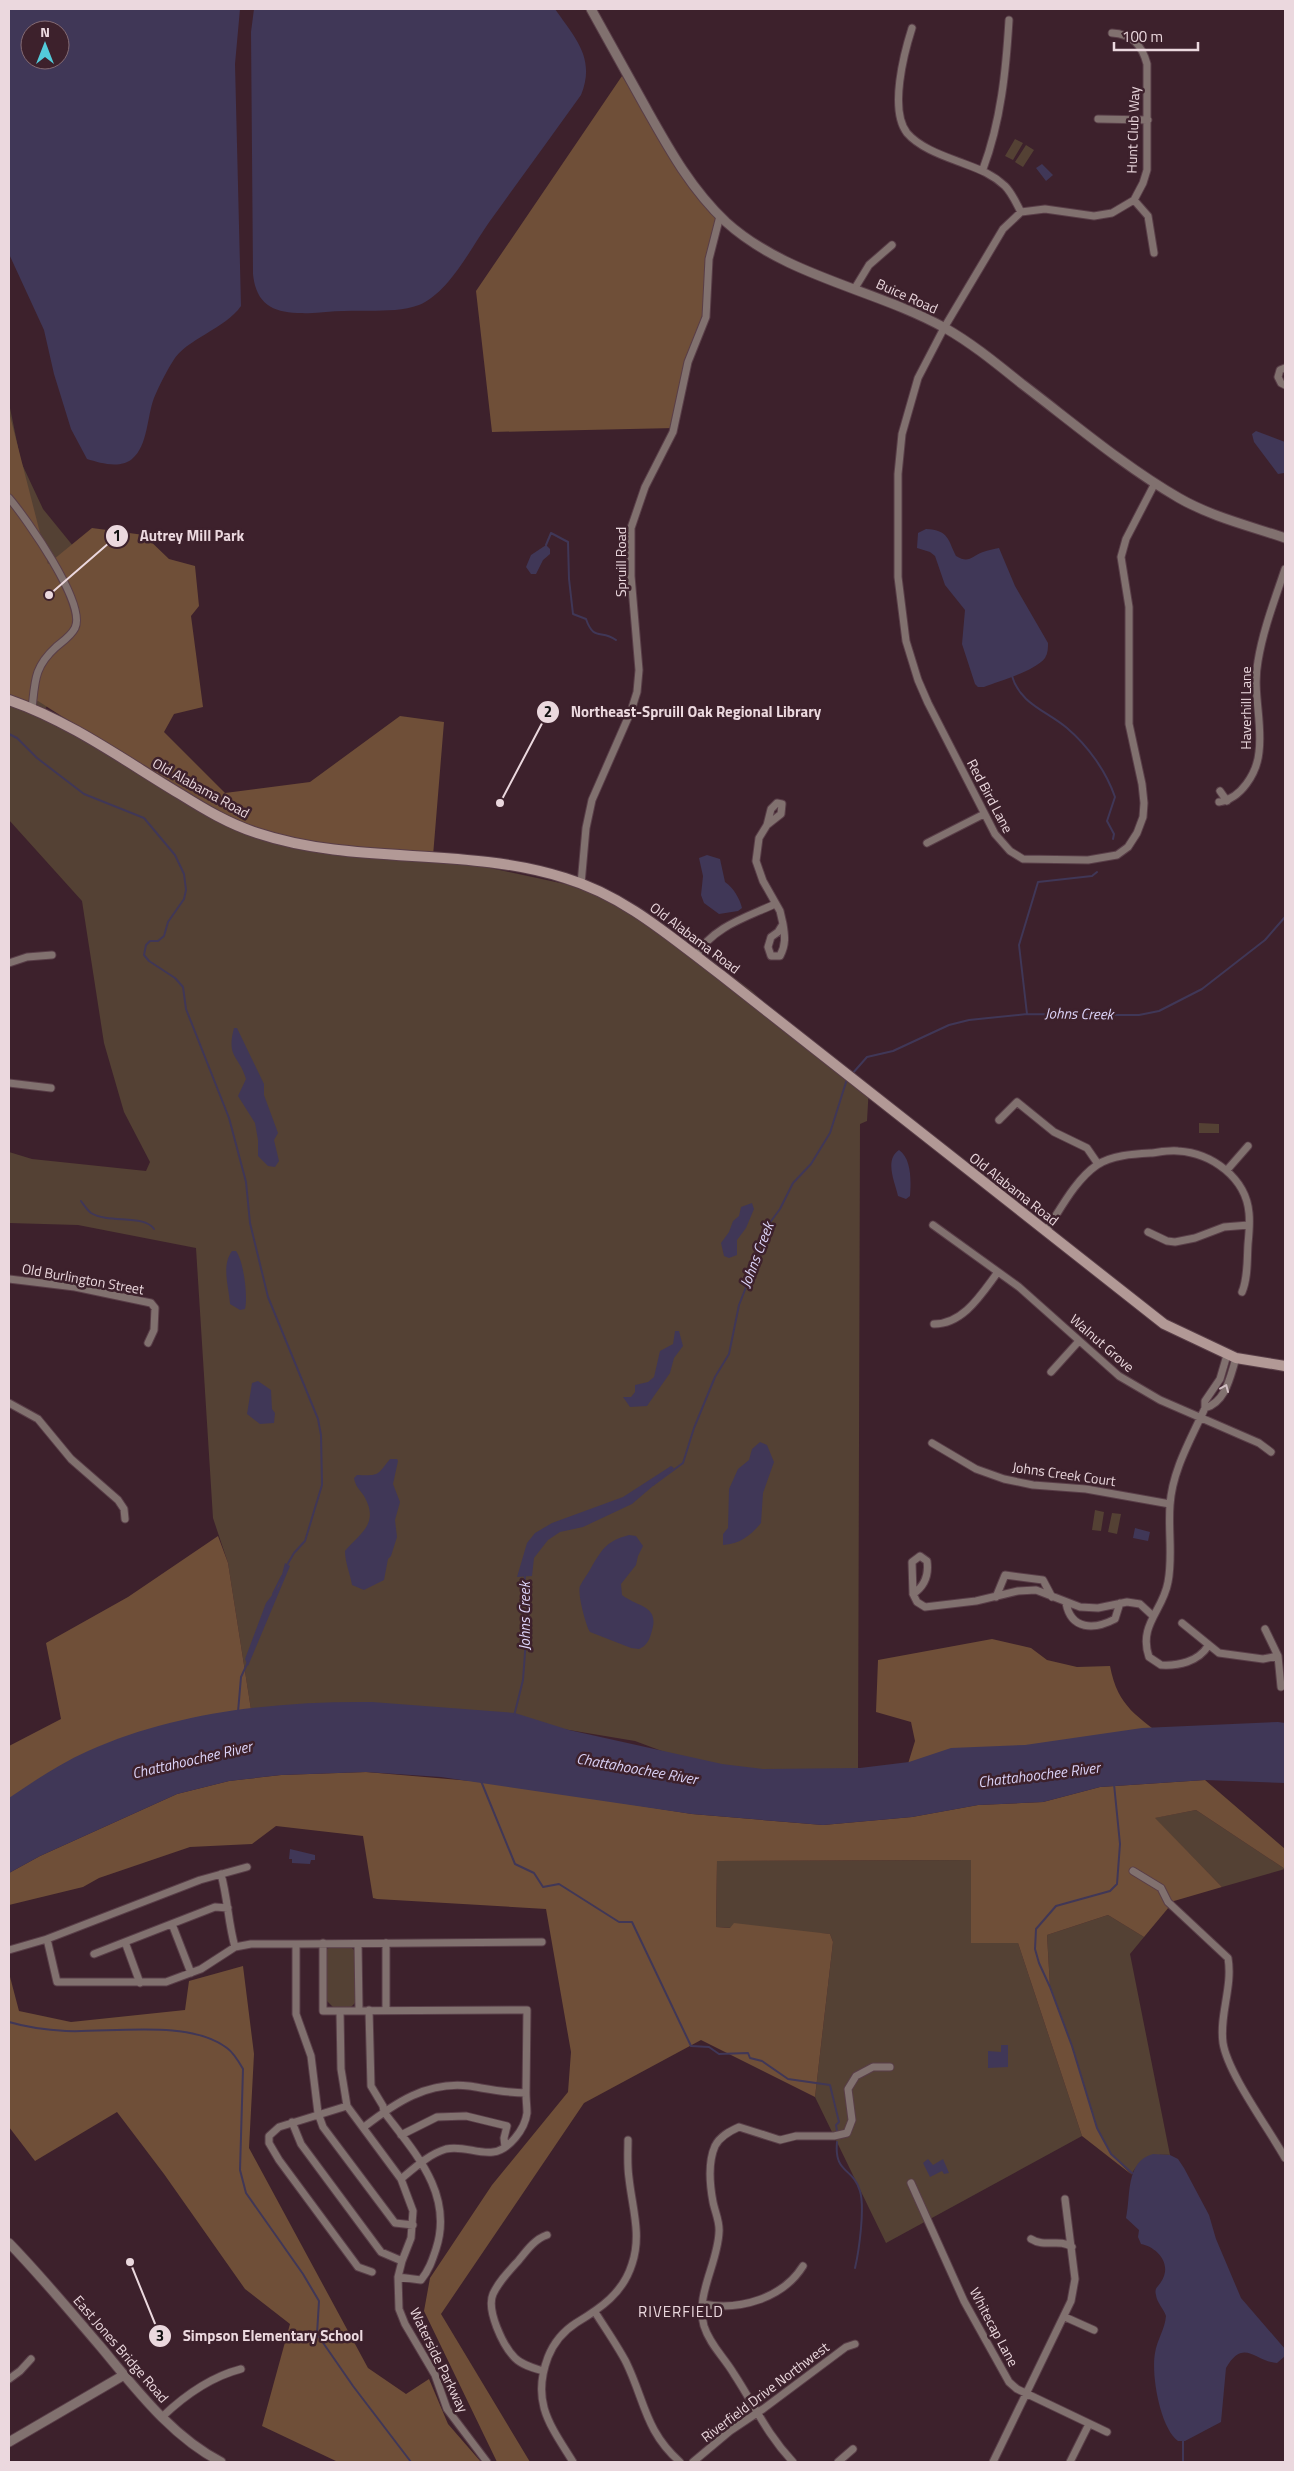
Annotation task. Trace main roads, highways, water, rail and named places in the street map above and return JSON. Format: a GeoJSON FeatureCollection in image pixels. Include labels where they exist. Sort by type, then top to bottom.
{"type":"FeatureCollection","features":[{"type":"Feature","properties":{"kind":"main road","name":"Old Alabama Road"},"geometry":{"type":"LineString","coordinates":[[9,700],[72,729],[201,807],[254,832],[311,847],[518,866],[553,874],[581,884],[637,912],[865,1087],[1164,1324],[1231,1357],[1285,1366]]}},
{"type":"Feature","properties":{"kind":"water"},"geometry":{"type":"Polygon","coordinates":[[[9,9],[240,9],[235,64],[241,306],[225,321],[187,346],[173,361],[154,398],[141,447],[132,459],[122,464],[110,464],[87,459],[71,429],[54,374],[44,330],[9,254],[9,9]]]}},
{"type":"Feature","properties":{"kind":"water"},"geometry":{"type":"Polygon","coordinates":[[[254,9],[555,9],[576,39],[585,59],[586,70],[581,95],[490,221],[459,268],[450,280],[430,299],[410,308],[382,311],[307,313],[292,313],[275,309],[262,300],[255,285],[253,274],[251,32],[254,9]]]}},
{"type":"Feature","properties":{"kind":"water"},"geometry":{"type":"Polygon","coordinates":[[[1042,164],[1053,175],[1046,181],[1036,168],[1042,164]]]}},
{"type":"Feature","properties":{"kind":"water"},"geometry":{"type":"Polygon","coordinates":[[[1256,431],[1285,442],[1284,473],[1278,474],[1254,442],[1252,434],[1256,431]]]}},
{"type":"Feature","properties":{"kind":"water"},"geometry":{"type":"Polygon","coordinates":[[[926,529],[939,531],[947,537],[956,556],[960,558],[967,559],[985,551],[999,548],[1015,586],[1048,643],[1046,656],[1040,663],[1007,679],[984,687],[978,687],[975,684],[962,644],[965,610],[945,585],[935,556],[930,552],[917,548],[918,533],[926,529]]]}},
{"type":"Feature","properties":{"kind":"water"},"geometry":{"type":"Polygon","coordinates":[[[546,545],[550,549],[550,554],[543,560],[536,574],[531,574],[526,567],[531,555],[546,545]]]}},
{"type":"Feature","properties":{"kind":"water"},"geometry":{"type":"Polygon","coordinates":[[[707,855],[720,859],[725,882],[738,897],[741,905],[742,908],[738,911],[719,914],[704,903],[701,895],[703,876],[699,858],[707,855]]]}},
{"type":"Feature","properties":{"kind":"water"},"geometry":{"type":"Polygon","coordinates":[[[234,1028],[237,1028],[264,1084],[264,1095],[278,1133],[274,1140],[279,1161],[275,1167],[268,1166],[258,1156],[255,1123],[238,1096],[246,1079],[232,1051],[234,1028]]]}},
{"type":"Feature","properties":{"kind":"water"},"geometry":{"type":"Polygon","coordinates":[[[899,1150],[906,1159],[910,1171],[910,1196],[906,1199],[898,1196],[891,1165],[892,1159],[899,1150]]]}},
{"type":"Feature","properties":{"kind":"water"},"geometry":{"type":"Polygon","coordinates":[[[752,1203],[754,1209],[746,1228],[737,1240],[737,1255],[729,1258],[724,1256],[721,1243],[729,1232],[733,1221],[739,1216],[741,1207],[752,1203]]]}},
{"type":"Feature","properties":{"kind":"water"},"geometry":{"type":"Polygon","coordinates":[[[232,1251],[236,1251],[239,1256],[245,1280],[245,1309],[240,1310],[230,1304],[226,1277],[227,1263],[232,1251]]]}},
{"type":"Feature","properties":{"kind":"water"},"geometry":{"type":"Polygon","coordinates":[[[675,1331],[679,1331],[683,1346],[674,1358],[670,1373],[647,1406],[630,1407],[623,1397],[631,1397],[635,1392],[635,1385],[648,1382],[654,1377],[660,1351],[673,1344],[675,1331]]]}},
{"type":"Feature","properties":{"kind":"water"},"geometry":{"type":"Polygon","coordinates":[[[258,1381],[271,1390],[272,1409],[275,1413],[274,1423],[260,1424],[247,1414],[252,1383],[258,1381]]]}},
{"type":"Feature","properties":{"kind":"water"},"geometry":{"type":"Polygon","coordinates":[[[760,1442],[767,1445],[774,1462],[763,1493],[761,1523],[744,1538],[735,1543],[723,1545],[723,1534],[728,1528],[729,1489],[738,1469],[749,1460],[752,1449],[760,1442]]]}},
{"type":"Feature","properties":{"kind":"water"},"geometry":{"type":"Polygon","coordinates":[[[390,1459],[397,1459],[398,1461],[393,1484],[400,1502],[395,1520],[397,1537],[391,1556],[388,1559],[384,1580],[364,1590],[352,1585],[345,1555],[345,1551],[366,1527],[370,1514],[364,1496],[354,1478],[357,1475],[374,1475],[390,1459]]]}},
{"type":"Feature","properties":{"kind":"water"},"geometry":{"type":"Polygon","coordinates":[[[671,1466],[674,1468],[632,1504],[583,1527],[560,1532],[548,1540],[534,1558],[532,1576],[517,1577],[527,1543],[535,1533],[552,1523],[623,1497],[671,1466]]]}},
{"type":"Feature","properties":{"kind":"water"},"geometry":{"type":"Polygon","coordinates":[[[1135,1528],[1150,1532],[1148,1541],[1133,1538],[1135,1528]]]}},
{"type":"Feature","properties":{"kind":"water"},"geometry":{"type":"Polygon","coordinates":[[[629,1535],[636,1536],[643,1546],[636,1565],[621,1584],[622,1595],[647,1609],[651,1612],[653,1618],[649,1639],[639,1649],[631,1648],[590,1632],[584,1617],[579,1590],[581,1583],[606,1546],[615,1540],[629,1535]]]}},
{"type":"Feature","properties":{"kind":"water"},"geometry":{"type":"Polygon","coordinates":[[[285,1563],[290,1566],[248,1666],[245,1659],[266,1603],[279,1586],[285,1563]]]}},
{"type":"Feature","properties":{"kind":"water","name":"Chattahoochee River"},"geometry":{"type":"Polygon","coordinates":[[[336,1702],[372,1702],[515,1713],[569,1730],[722,1764],[763,1769],[860,1768],[909,1762],[951,1748],[1025,1745],[1142,1728],[1278,1722],[1285,1723],[1285,1783],[1205,1780],[1100,1787],[1043,1802],[978,1805],[912,1817],[823,1825],[692,1814],[441,1777],[366,1772],[281,1775],[229,1781],[177,1794],[40,1856],[9,1873],[9,1798],[77,1756],[121,1738],[191,1718],[263,1707],[336,1702]]]}},
{"type":"Feature","properties":{"kind":"water"},"geometry":{"type":"Polygon","coordinates":[[[290,1849],[315,1855],[315,1860],[311,1860],[310,1864],[292,1863],[292,1859],[289,1859],[290,1849]]]}},
{"type":"Feature","properties":{"kind":"water"},"geometry":{"type":"Polygon","coordinates":[[[1001,2045],[1008,2045],[1008,2067],[988,2068],[988,2051],[1001,2052],[1001,2045]]]}},
{"type":"Feature","properties":{"kind":"water"},"geometry":{"type":"Polygon","coordinates":[[[1153,2154],[1170,2155],[1178,2159],[1209,2215],[1216,2239],[1241,2298],[1285,2349],[1285,2356],[1277,2363],[1269,2362],[1250,2353],[1238,2354],[1232,2359],[1226,2368],[1221,2422],[1185,2441],[1178,2441],[1166,2424],[1158,2400],[1154,2374],[1155,2353],[1166,2316],[1158,2301],[1156,2291],[1164,2275],[1164,2263],[1158,2253],[1141,2244],[1138,2237],[1139,2230],[1126,2218],[1133,2172],[1144,2158],[1153,2154]]]}},
{"type":"Feature","properties":{"kind":"water"},"geometry":{"type":"Polygon","coordinates":[[[928,2159],[933,2165],[943,2159],[949,2173],[944,2174],[942,2171],[930,2177],[923,2163],[928,2159]]]}},
{"type":"Feature","properties":{"kind":"waterway"},"geometry":{"type":"LineString","coordinates":[[546,545],[551,533],[568,542],[569,579],[573,614],[586,619],[595,633],[616,640]]}},
{"type":"Feature","properties":{"kind":"waterway"},"geometry":{"type":"LineString","coordinates":[[1012,676],[1021,694],[1075,735],[1101,768],[1115,797],[1107,821],[1114,834],[1113,839]]}},
{"type":"Feature","properties":{"kind":"waterway"},"geometry":{"type":"LineString","coordinates":[[9,734],[17,738],[37,758],[84,794],[144,818],[175,855],[184,874],[186,890],[184,899],[168,922],[164,936],[158,941],[150,941],[146,945],[144,955],[149,961],[175,978],[183,987],[186,1009],[229,1118],[246,1182],[250,1223],[268,1297],[318,1419],[321,1435],[322,1485],[305,1541],[294,1553],[287,1565]]}},
{"type":"Feature","properties":{"kind":"waterway"},"geometry":{"type":"LineString","coordinates":[[1027,1014],[1019,945],[1038,882],[1092,876],[1097,872]]}},
{"type":"Feature","properties":{"kind":"waterway","name":"Johns Creek"},"geometry":{"type":"LineString","coordinates":[[852,1074],[867,1057],[893,1051],[949,1025],[969,1020],[1027,1014],[1139,1015],[1159,1011],[1202,989],[1265,940],[1285,917]]}},
{"type":"Feature","properties":{"kind":"waterway","name":"Johns Creek"},"geometry":{"type":"LineString","coordinates":[[653,1485],[683,1463],[694,1428],[715,1377],[729,1354],[739,1305],[752,1272],[763,1232],[780,1209],[793,1183],[811,1164],[830,1133],[847,1079]]}},
{"type":"Feature","properties":{"kind":"waterway"},"geometry":{"type":"LineString","coordinates":[[81,1201],[91,1213],[98,1216],[134,1220],[149,1224],[154,1229]]}},
{"type":"Feature","properties":{"kind":"waterway","name":"Johns Creek"},"geometry":{"type":"LineString","coordinates":[[514,1716],[523,1680],[528,1612],[524,1596],[525,1575]]}},
{"type":"Feature","properties":{"kind":"waterway"},"geometry":{"type":"LineString","coordinates":[[273,1594],[282,1576]]}},
{"type":"Feature","properties":{"kind":"waterway"},"geometry":{"type":"LineString","coordinates":[[238,1712],[241,1677],[248,1662]]}},
{"type":"Feature","properties":{"kind":"waterway"},"geometry":{"type":"LineString","coordinates":[[481,1781],[515,1864],[534,1873],[543,1887],[559,1884],[619,1922],[632,1922],[691,2046],[709,2047],[719,2054],[748,2053],[750,2058],[762,2061],[788,2079],[830,2085],[839,2122],[836,2125],[837,2131]]}},
{"type":"Feature","properties":{"kind":"waterway"},"geometry":{"type":"LineString","coordinates":[[1114,1784],[1120,1844],[1117,1884],[1110,1891],[1056,1906],[1036,1929],[1035,1949],[1072,2046],[1097,2128],[1111,2154],[1132,2173]]}},
{"type":"Feature","properties":{"kind":"waterway"},"geometry":{"type":"LineString","coordinates":[[9,2022],[37,2028],[66,2031],[171,2030],[192,2033],[211,2039],[232,2052],[243,2069],[240,2170],[246,2193],[303,2274],[319,2301],[317,2334],[353,2386],[411,2462]]}},
{"type":"Feature","properties":{"kind":"waterway"},"geometry":{"type":"LineString","coordinates":[[837,2142],[838,2160],[857,2183],[860,2191],[862,2208],[861,2230],[855,2268]]}},
{"type":"Feature","properties":{"kind":"waterway"},"geometry":{"type":"LineString","coordinates":[[1183,2441],[1183,2462]]}},
{"type":"Feature","properties":{"kind":"place","name":"Autrey Mill Park"},"geometry":{"type":"Point","coordinates":[49,595]}},
{"type":"Feature","properties":{"kind":"place","name":"Northeast-Spruill Oak Regional Library"},"geometry":{"type":"Point","coordinates":[500,803]}},
{"type":"Feature","properties":{"kind":"place","name":"Simpson Elementary School"},"geometry":{"type":"Point","coordinates":[130,2262]}},
{"type":"Feature","properties":{"kind":"district","name":"RIVERFIELD"},"geometry":{"type":"Point","coordinates":[681,2312]}}]}
